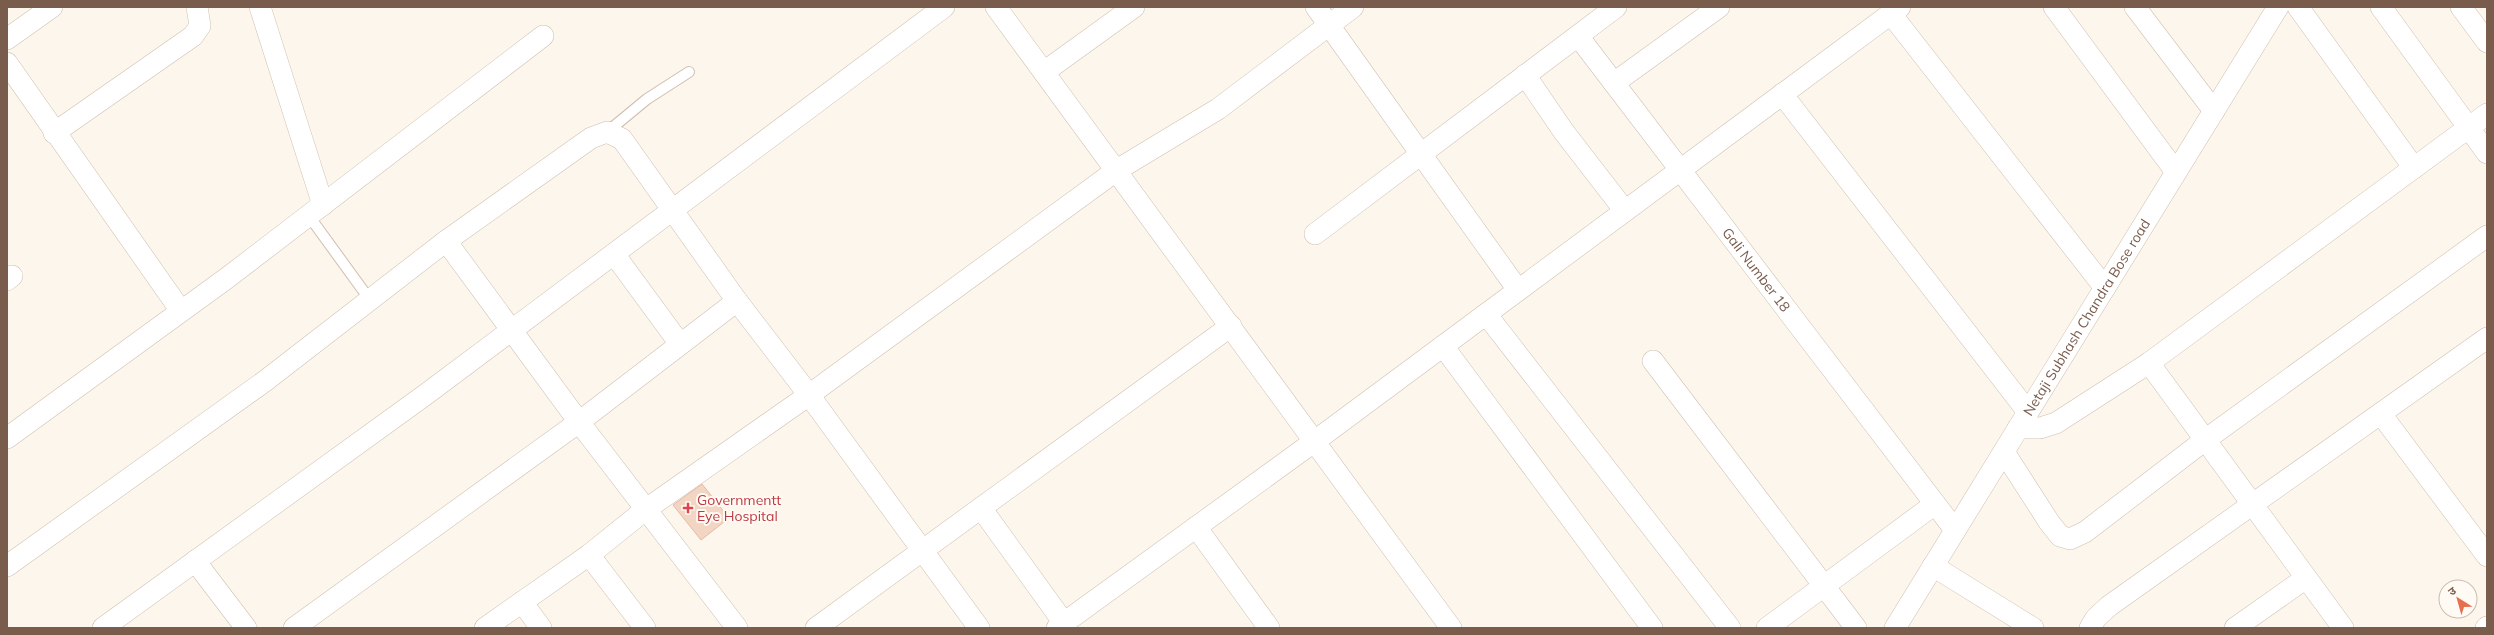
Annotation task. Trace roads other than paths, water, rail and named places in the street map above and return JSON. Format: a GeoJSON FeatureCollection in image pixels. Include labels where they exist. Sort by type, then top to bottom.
{"type":"FeatureCollection","features":[{"type":"Feature","properties":{"kind":"street"},"geometry":{"type":"LineString","coordinates":[[7,39],[52,7]]}},
{"type":"Feature","properties":{"kind":"street"},"geometry":{"type":"LineString","coordinates":[[54,133],[193,36],[200,26],[197,7]]}},
{"type":"Feature","properties":{"kind":"street"},"geometry":{"type":"LineString","coordinates":[[260,7],[316,210]]}},
{"type":"Feature","properties":{"kind":"street"},"geometry":{"type":"LineString","coordinates":[[103,628],[511,331],[944,7]]}},
{"type":"Feature","properties":{"kind":"street"},"geometry":{"type":"LineString","coordinates":[[996,7],[1117,170],[1451,628]]}},
{"type":"Feature","properties":{"kind":"street"},"geometry":{"type":"LineString","coordinates":[[1044,72],[1134,7]]}},
{"type":"Feature","properties":{"kind":"street"},"geometry":{"type":"LineString","coordinates":[[1316,7],[1420,155],[1518,290]]}},
{"type":"Feature","properties":{"kind":"street"},"geometry":{"type":"LineString","coordinates":[[485,628],[589,555],[645,510],[809,395],[1117,170],[1218,109],[1353,7]]}},
{"type":"Feature","properties":{"kind":"street"},"geometry":{"type":"LineString","coordinates":[[1314,234],[1616,7]]}},
{"type":"Feature","properties":{"kind":"street"},"geometry":{"type":"LineString","coordinates":[[1614,83],[1719,7]]}},
{"type":"Feature","properties":{"kind":"street"},"geometry":{"type":"LineString","coordinates":[[2054,7],[2176,172]]}},
{"type":"Feature","properties":{"kind":"street"},"geometry":{"type":"LineString","coordinates":[[2135,7],[2214,111]]}},
{"type":"Feature","properties":{"kind":"street"},"geometry":{"type":"LineString","coordinates":[[2298,7],[2414,168]]}},
{"type":"Feature","properties":{"kind":"street"},"geometry":{"type":"LineString","coordinates":[[2381,7],[2487,152]]}},
{"type":"Feature","properties":{"kind":"street"},"geometry":{"type":"LineString","coordinates":[[2461,7],[2487,42]]}},
{"type":"Feature","properties":{"kind":"street"},"geometry":{"type":"LineString","coordinates":[[981,508],[1061,625],[1315,441],[1895,10],[2105,288]]}},
{"type":"Feature","properties":{"kind":"street","name":"Netaji Subhash Chandra Bose road"},"geometry":{"type":"LineString","coordinates":[[1895,628],[2214,111],[2269,12]]}},
{"type":"Feature","properties":{"kind":"street"},"geometry":{"type":"LineString","coordinates":[[7,438],[316,210],[544,36]]}},
{"type":"Feature","properties":{"kind":"street","name":"Gali Number 18"},"geometry":{"type":"LineString","coordinates":[[1578,36],[1955,530]]}},
{"type":"Feature","properties":{"kind":"street"},"geometry":{"type":"LineString","coordinates":[[7,63],[54,133],[181,311]]}},
{"type":"Feature","properties":{"kind":"street"},"geometry":{"type":"LineString","coordinates":[[1525,75],[1564,132],[1625,211]]}},
{"type":"Feature","properties":{"kind":"street"},"geometry":{"type":"LineString","coordinates":[[1782,94],[2023,420],[2040,428],[2056,423],[2149,364],[2487,114]]}},
{"type":"Feature","properties":{"kind":"street"},"geometry":{"type":"LineString","coordinates":[[7,566],[265,381],[446,241],[591,138],[607,132],[622,139],[674,209],[737,301],[809,395],[979,628]]}},
{"type":"Feature","properties":{"kind":"street"},"geometry":{"type":"LineString","coordinates":[[2004,452],[2049,522],[2060,536],[2070,539],[2085,532],[2204,440],[2487,236]]}},
{"type":"Feature","properties":{"kind":"street"},"geometry":{"type":"LineString","coordinates":[[446,241],[579,422],[736,628]]}},
{"type":"Feature","properties":{"kind":"street"},"geometry":{"type":"LineString","coordinates":[[614,254],[680,344]]}},
{"type":"Feature","properties":{"kind":"street"},"geometry":{"type":"LineString","coordinates":[[294,628],[579,422],[737,301]]}},
{"type":"Feature","properties":{"kind":"street"},"geometry":{"type":"LineString","coordinates":[[1486,314],[1730,628]]}},
{"type":"Feature","properties":{"kind":"street"},"geometry":{"type":"LineString","coordinates":[[816,628],[1231,326]]}},
{"type":"Feature","properties":{"kind":"street"},"geometry":{"type":"LineString","coordinates":[[2090,628],[2096,618],[2109,606],[2487,338]]}},
{"type":"Feature","properties":{"kind":"street"},"geometry":{"type":"LineString","coordinates":[[1443,346],[1652,628]]}},
{"type":"Feature","properties":{"kind":"street"},"geometry":{"type":"LineString","coordinates":[[1653,361],[1856,628]]}},
{"type":"Feature","properties":{"kind":"street"},"geometry":{"type":"LineString","coordinates":[[2149,364],[2343,628]]}},
{"type":"Feature","properties":{"kind":"street"},"geometry":{"type":"LineString","coordinates":[[2381,414],[2487,556]]}},
{"type":"Feature","properties":{"kind":"street"},"geometry":{"type":"LineString","coordinates":[[1767,628],[1935,504]]}},
{"type":"Feature","properties":{"kind":"street"},"geometry":{"type":"LineString","coordinates":[[1196,527],[1269,628]]}},
{"type":"Feature","properties":{"kind":"street"},"geometry":{"type":"LineString","coordinates":[[589,555],[645,628]]}},
{"type":"Feature","properties":{"kind":"street"},"geometry":{"type":"LineString","coordinates":[[195,561],[246,628]]}},
{"type":"Feature","properties":{"kind":"street"},"geometry":{"type":"LineString","coordinates":[[1933,566],[2033,628]]}},
{"type":"Feature","properties":{"kind":"street"},"geometry":{"type":"LineString","coordinates":[[2235,628],[2306,578]]}},
{"type":"Feature","properties":{"kind":"street"},"geometry":{"type":"LineString","coordinates":[[522,602],[541,628]]}},
{"type":"Feature","properties":{"kind":"lane"},"geometry":{"type":"LineString","coordinates":[[607,132],[647,99],[689,72]]}},
{"type":"Feature","properties":{"kind":"lane"},"geometry":{"type":"LineString","coordinates":[[316,210],[370,300]]}},
{"type":"Feature","properties":{"kind":"place","name":"Governmentt Eye Hospital"},"geometry":{"type":"Point","coordinates":[688,508]}}]}
